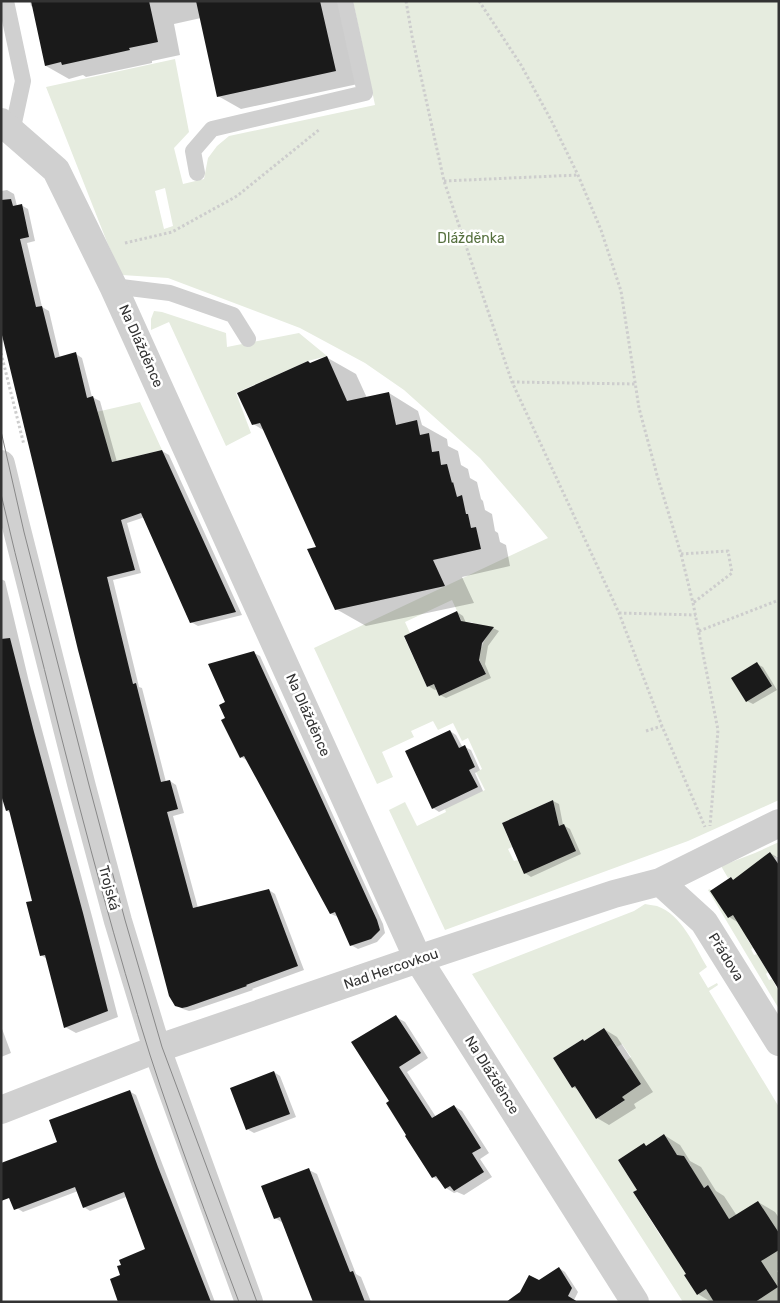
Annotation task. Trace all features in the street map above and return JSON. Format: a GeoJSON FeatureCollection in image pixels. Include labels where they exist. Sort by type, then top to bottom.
{"type":"FeatureCollection","features":[{"type":"Feature","properties":{"kind":"street","name":"Na Dlážděnce"},"geometry":{"type":"LineString","coordinates":[[7,127],[56,170],[96,250],[418,959],[636,1302]]}},
{"type":"Feature","properties":{"kind":"street","name":"Trojská"},"geometry":{"type":"LineString","coordinates":[[1,464],[10,538],[156,1050],[249,1302]]}},
{"type":"Feature","properties":{"kind":"street","name":"Nad Hercovkou"},"geometry":{"type":"LineString","coordinates":[[1,1110],[156,1050],[418,959],[605,897],[660,882],[708,848],[779,823]]}},
{"type":"Feature","properties":{"kind":"street","name":"Přádova"},"geometry":{"type":"LineString","coordinates":[[660,882],[704,922],[779,1042]]}},
{"type":"Feature","properties":{"kind":"lane"},"geometry":{"type":"LineString","coordinates":[[6,1],[23,81],[7,127]]}},
{"type":"Feature","properties":{"kind":"lane"},"geometry":{"type":"LineString","coordinates":[[197,173],[193,151],[212,129],[365,94],[345,1]]}},
{"type":"Feature","properties":{"kind":"lane"},"geometry":{"type":"LineString","coordinates":[[113,286],[170,293],[233,315],[248,338]]}},
{"type":"Feature","properties":{"kind":"path"},"geometry":{"type":"LineString","coordinates":[[406,1],[444,181],[471,266],[512,382],[619,613],[708,848]]}},
{"type":"Feature","properties":{"kind":"path"},"geometry":{"type":"LineString","coordinates":[[478,1],[521,65],[551,120],[602,230],[621,291],[639,408],[646,438],[681,554],[696,615],[718,730],[708,848]]}},
{"type":"Feature","properties":{"kind":"path"},"geometry":{"type":"LineString","coordinates":[[96,250],[172,232],[237,196],[328,124]]}},
{"type":"Feature","properties":{"kind":"path"},"geometry":{"type":"LineString","coordinates":[[444,181],[578,175]]}},
{"type":"Feature","properties":{"kind":"path"},"geometry":{"type":"LineString","coordinates":[[1,353],[26,450]]}},
{"type":"Feature","properties":{"kind":"path"},"geometry":{"type":"LineString","coordinates":[[512,382],[635,384]]}},
{"type":"Feature","properties":{"kind":"path"},"geometry":{"type":"LineString","coordinates":[[681,554],[728,551],[732,573],[693,603]]}},
{"type":"Feature","properties":{"kind":"path"},"geometry":{"type":"LineString","coordinates":[[699,630],[779,600]]}},
{"type":"Feature","properties":{"kind":"path"},"geometry":{"type":"LineString","coordinates":[[619,613],[696,615]]}},
{"type":"Feature","properties":{"kind":"path"},"geometry":{"type":"LineString","coordinates":[[646,731],[662,726]]}},
{"type":"Feature","properties":{"kind":"green space","name":"Dlážděnka"},"geometry":{"type":"Polygon","coordinates":[[[353,1],[779,1],[779,800],[688,841],[445,930],[389,810],[405,802],[417,826],[446,812],[445,809],[485,790],[476,772],[482,769],[468,738],[462,741],[453,723],[438,730],[433,721],[411,731],[414,737],[382,752],[393,777],[377,784],[314,648],[548,538],[480,458],[404,390],[365,363],[300,328],[168,278],[122,275],[107,242],[46,87],[175,59],[189,132],[174,148],[183,184],[204,179],[208,158],[217,146],[229,136],[375,105],[353,1]],[[165,188],[155,191],[164,229],[173,226],[165,188]],[[452,600],[405,622],[410,633],[404,637],[427,687],[434,684],[439,696],[486,674],[475,650],[482,647],[488,634],[487,630],[484,626],[471,622],[463,624],[452,600]],[[553,800],[502,823],[512,847],[508,849],[514,861],[518,860],[559,826],[553,800]]]}},
{"type":"Feature","properties":{"kind":"green space"},"geometry":{"type":"Polygon","coordinates":[[[154,311],[226,333],[227,347],[299,333],[327,356],[308,361],[236,393],[251,433],[226,446],[169,322],[151,330],[151,319],[154,311]]]}},
{"type":"Feature","properties":{"kind":"green space"},"geometry":{"type":"Polygon","coordinates":[[[140,402],[162,450],[112,462],[92,413],[140,402]]]}},
{"type":"Feature","properties":{"kind":"green space"},"geometry":{"type":"Polygon","coordinates":[[[779,842],[779,855],[774,858],[770,852],[768,853],[752,936],[747,939],[753,948],[751,949],[754,955],[757,954],[768,972],[766,974],[769,980],[772,979],[777,988],[779,987],[779,1009],[708,890],[710,889],[727,917],[747,904],[731,877],[728,878],[721,866],[779,842]]]}},
{"type":"Feature","properties":{"kind":"green space"},"geometry":{"type":"Polygon","coordinates":[[[645,904],[657,906],[666,910],[680,923],[707,967],[699,973],[708,988],[717,983],[718,985],[709,991],[779,1107],[779,1302],[683,1302],[472,974],[634,911],[645,904]],[[604,1028],[553,1058],[572,1088],[575,1086],[596,1119],[624,1101],[622,1097],[641,1084],[626,1061],[631,1057],[622,1044],[617,1047],[604,1028]],[[664,1134],[646,1146],[644,1144],[618,1160],[637,1190],[633,1192],[663,1240],[719,1203],[708,1185],[699,1190],[689,1172],[691,1166],[684,1156],[677,1155],[664,1134]]]}},
{"type":"Feature","properties":{"kind":"building"},"geometry":{"type":"Polygon","coordinates":[[[31,1],[149,1],[158,42],[62,65],[61,62],[45,66],[31,1]]]}},
{"type":"Feature","properties":{"kind":"building"},"geometry":{"type":"Polygon","coordinates":[[[196,1],[320,1],[336,71],[217,97],[196,1]]]}},
{"type":"Feature","properties":{"kind":"building"},"geometry":{"type":"Polygon","coordinates":[[[11,199],[13,206],[22,204],[29,237],[20,239],[36,307],[42,306],[55,358],[76,352],[87,398],[93,396],[112,462],[162,450],[236,612],[190,623],[141,513],[121,520],[135,570],[107,577],[133,684],[136,683],[161,782],[170,780],[178,809],[167,812],[193,908],[269,889],[298,966],[187,1007],[175,1006],[169,996],[78,650],[1,331],[1,200],[11,199]]]}},
{"type":"Feature","properties":{"kind":"building"},"geometry":{"type":"Polygon","coordinates":[[[327,356],[347,401],[389,392],[396,425],[417,420],[420,435],[429,433],[432,452],[439,451],[441,465],[447,464],[457,497],[462,495],[471,528],[476,527],[481,549],[433,560],[445,586],[335,610],[307,549],[316,547],[260,423],[252,425],[237,393],[308,361],[310,363],[327,356]]]}},
{"type":"Feature","properties":{"kind":"building"},"geometry":{"type":"Polygon","coordinates":[[[457,611],[461,621],[494,627],[482,643],[479,660],[486,674],[439,696],[434,684],[427,687],[404,636],[457,611]]]}},
{"type":"Feature","properties":{"kind":"building"},"geometry":{"type":"Polygon","coordinates":[[[10,638],[108,1011],[64,1028],[45,955],[40,956],[26,902],[32,901],[9,810],[6,811],[1,795],[1,639],[10,638]]]}},
{"type":"Feature","properties":{"kind":"building"},"geometry":{"type":"Polygon","coordinates":[[[254,651],[377,920],[380,930],[371,939],[350,946],[335,912],[330,914],[244,756],[240,758],[221,720],[225,718],[219,705],[225,702],[208,664],[254,651]]]}},
{"type":"Feature","properties":{"kind":"building"},"geometry":{"type":"Polygon","coordinates":[[[757,662],[772,686],[746,702],[731,678],[757,662]]]}},
{"type":"Feature","properties":{"kind":"building"},"geometry":{"type":"Polygon","coordinates":[[[450,730],[459,748],[465,745],[475,767],[469,770],[478,787],[432,809],[405,751],[450,730]]]}},
{"type":"Feature","properties":{"kind":"building"},"geometry":{"type":"Polygon","coordinates":[[[553,800],[559,826],[564,824],[576,851],[524,874],[502,823],[553,800]]]}},
{"type":"Feature","properties":{"kind":"building"},"geometry":{"type":"Polygon","coordinates":[[[770,852],[779,865],[779,990],[733,915],[728,918],[710,891],[731,877],[733,880],[770,852]]]}},
{"type":"Feature","properties":{"kind":"building"},"geometry":{"type":"Polygon","coordinates":[[[396,1015],[421,1053],[399,1067],[432,1118],[454,1105],[481,1148],[472,1153],[484,1172],[454,1191],[450,1186],[445,1189],[436,1176],[432,1178],[386,1103],[389,1101],[351,1042],[396,1015]]]}},
{"type":"Feature","properties":{"kind":"building"},"geometry":{"type":"Polygon","coordinates":[[[604,1028],[641,1084],[622,1097],[625,1100],[596,1119],[575,1086],[572,1088],[553,1058],[604,1028]]]}},
{"type":"Feature","properties":{"kind":"building"},"geometry":{"type":"Polygon","coordinates":[[[274,1071],[290,1114],[246,1130],[230,1088],[274,1071]]]}},
{"type":"Feature","properties":{"kind":"building"},"geometry":{"type":"Polygon","coordinates":[[[130,1090],[211,1302],[118,1302],[110,1279],[120,1275],[117,1266],[121,1265],[119,1260],[145,1249],[124,1192],[83,1208],[75,1187],[14,1210],[9,1198],[1,1201],[1,1163],[57,1142],[49,1120],[130,1090]]]}},
{"type":"Feature","properties":{"kind":"building"},"geometry":{"type":"Polygon","coordinates":[[[664,1134],[677,1155],[684,1156],[704,1188],[708,1185],[729,1219],[758,1201],[779,1233],[779,1250],[761,1261],[778,1287],[755,1302],[714,1302],[706,1289],[697,1295],[684,1275],[686,1274],[633,1192],[637,1190],[618,1160],[644,1143],[646,1146],[664,1134]]]}},
{"type":"Feature","properties":{"kind":"building"},"geometry":{"type":"Polygon","coordinates":[[[309,1168],[350,1272],[353,1271],[365,1302],[313,1302],[280,1217],[274,1219],[261,1186],[309,1168]]]}},
{"type":"Feature","properties":{"kind":"building"},"geometry":{"type":"Polygon","coordinates":[[[559,1267],[572,1288],[568,1296],[578,1302],[506,1302],[520,1292],[529,1275],[539,1280],[559,1267]]]}},
{"type":"Feature","properties":{"kind":"tram line"},"geometry":{"type":"LineString","coordinates":[[1,431],[24,532],[89,785],[125,920],[162,1047],[257,1302]]}},
{"type":"Feature","properties":{"kind":"tram line"},"geometry":{"type":"LineString","coordinates":[[1,494],[70,769],[125,974],[171,1117],[239,1302]]}}]}
